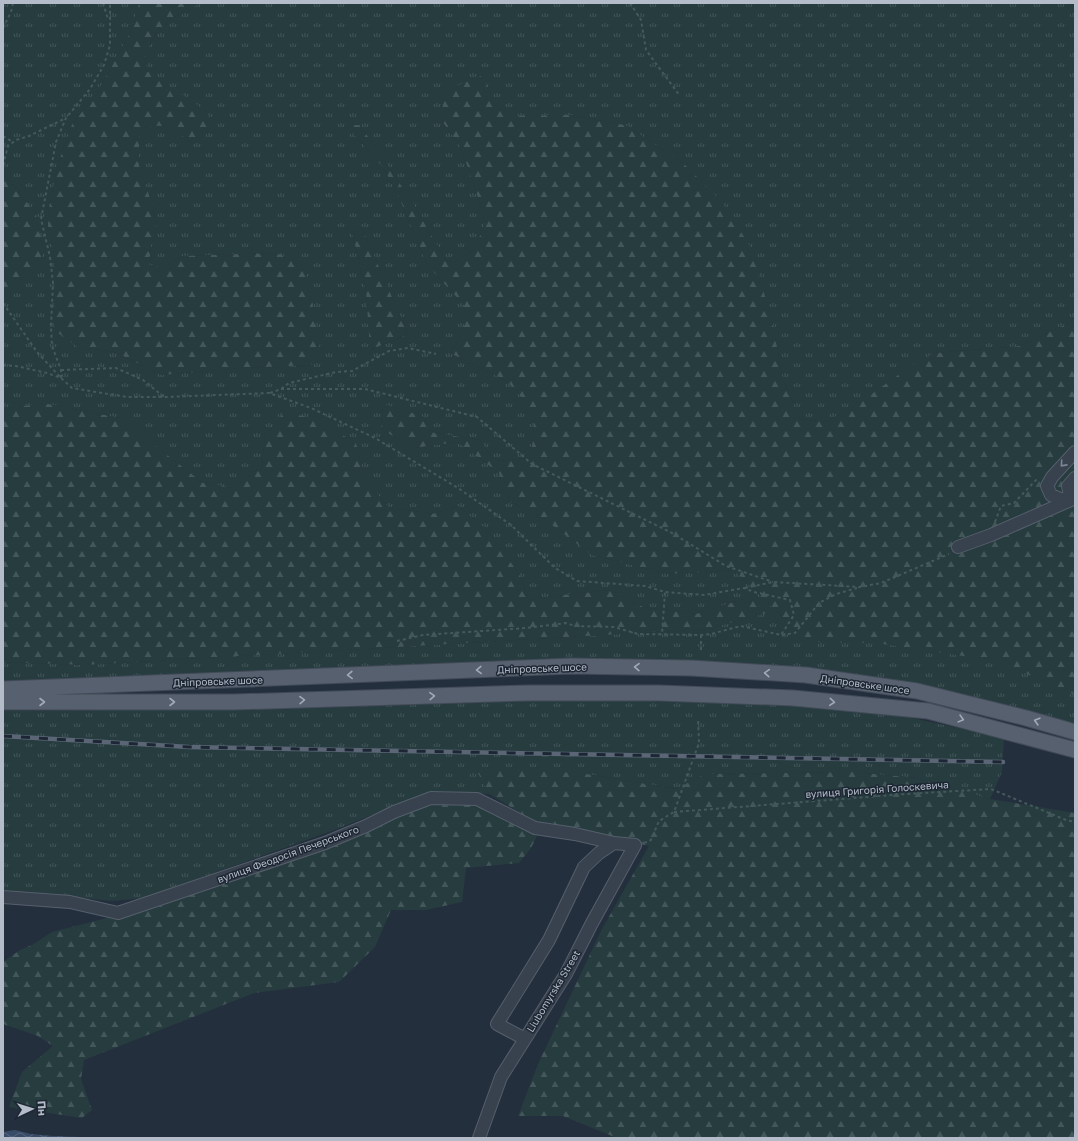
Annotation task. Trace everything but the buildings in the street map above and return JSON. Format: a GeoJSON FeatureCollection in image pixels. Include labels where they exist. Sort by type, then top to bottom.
{"type":"FeatureCollection","features":[{"type":"Feature","properties":{"kind":"main road","name":"Дніпровське шосе"},"geometry":{"type":"LineString","coordinates":[[3,689],[571,666],[691,668],[806,675],[917,691],[1026,718],[1075,732]]}},
{"type":"Feature","properties":{"kind":"main road","name":"Дніпровське шосе"},"geometry":{"type":"LineString","coordinates":[[3,702],[234,702],[528,693],[658,693],[785,698],[928,711],[1075,750]]}},
{"type":"Feature","properties":{"kind":"street"},"geometry":{"type":"LineString","coordinates":[[1074,497],[1060,499],[1051,495],[1047,486],[1052,477],[1075,452]]}},
{"type":"Feature","properties":{"kind":"street"},"geometry":{"type":"LineString","coordinates":[[1074,497],[1069,491],[1068,486],[1075,478]]}},
{"type":"Feature","properties":{"kind":"street"},"geometry":{"type":"LineString","coordinates":[[958,547],[1074,497]]}},
{"type":"Feature","properties":{"kind":"street","name":"вулиця Феодосія Печерського"},"geometry":{"type":"LineString","coordinates":[[3,897],[70,902],[118,913],[325,843],[366,826],[394,812],[431,798],[477,799],[535,828],[575,834],[614,843]]}},
{"type":"Feature","properties":{"kind":"street"},"geometry":{"type":"LineString","coordinates":[[525,1039],[497,1024],[549,940],[584,868],[599,853],[614,843],[636,845]]}},
{"type":"Feature","properties":{"kind":"street","name":"Liubomyrska Street"},"geometry":{"type":"LineString","coordinates":[[478,1138],[501,1077],[566,974],[592,923],[636,845]]}},
{"type":"Feature","properties":{"kind":"path"},"geometry":{"type":"LineString","coordinates":[[3,28],[11,12],[13,3]]}},
{"type":"Feature","properties":{"kind":"path"},"geometry":{"type":"LineString","coordinates":[[103,3],[109,21]]}},
{"type":"Feature","properties":{"kind":"path"},"geometry":{"type":"LineString","coordinates":[[61,378],[61,370],[52,346],[51,327],[53,282],[50,257],[41,219],[56,142],[66,118],[90,89],[104,65],[110,44],[110,3]]}},
{"type":"Feature","properties":{"kind":"path"},"geometry":{"type":"LineString","coordinates":[[630,3],[641,20],[646,50],[680,96]]}},
{"type":"Feature","properties":{"kind":"path"},"geometry":{"type":"LineString","coordinates":[[3,165],[8,146],[13,142],[66,118]]}},
{"type":"Feature","properties":{"kind":"path"},"geometry":{"type":"LineString","coordinates":[[3,136],[13,142]]}},
{"type":"Feature","properties":{"kind":"path"},"geometry":{"type":"LineString","coordinates":[[3,303],[37,352],[72,388],[127,397],[269,393],[281,389],[289,383],[336,372],[352,371],[389,352],[408,348],[436,354]]}},
{"type":"Feature","properties":{"kind":"path"},"geometry":{"type":"LineString","coordinates":[[3,365],[16,366],[61,378]]}},
{"type":"Feature","properties":{"kind":"path"},"geometry":{"type":"LineString","coordinates":[[61,370],[116,368],[143,380],[165,397]]}},
{"type":"Feature","properties":{"kind":"path"},"geometry":{"type":"LineString","coordinates":[[281,389],[365,389],[477,417],[532,464],[672,534],[726,566],[773,582]]}},
{"type":"Feature","properties":{"kind":"path"},"geometry":{"type":"LineString","coordinates":[[269,393],[311,408],[375,438],[458,488],[511,525],[556,568],[577,581],[645,586],[665,592],[704,595],[773,582],[860,587]]}},
{"type":"Feature","properties":{"kind":"path"},"geometry":{"type":"LineString","coordinates":[[991,534],[1001,506],[1014,503],[1039,477],[1052,477]]}},
{"type":"Feature","properties":{"kind":"path"},"geometry":{"type":"LineString","coordinates":[[397,641],[423,635],[526,628],[566,623],[575,626],[614,627],[638,634],[701,635],[711,634],[741,626],[781,635],[795,633],[819,603],[836,594],[881,583],[947,556],[958,547]]}},
{"type":"Feature","properties":{"kind":"path"},"geometry":{"type":"LineString","coordinates":[[744,588],[754,592],[790,600],[794,615],[781,635]]}},
{"type":"Feature","properties":{"kind":"path"},"geometry":{"type":"LineString","coordinates":[[662,634],[665,592]]}},
{"type":"Feature","properties":{"kind":"path"},"geometry":{"type":"LineString","coordinates":[[701,635],[701,650]]}},
{"type":"Feature","properties":{"kind":"path"},"geometry":{"type":"LineString","coordinates":[[636,845],[651,840],[659,821],[674,812],[699,743],[698,718]]}},
{"type":"Feature","properties":{"kind":"path","name":"вулиця Григорія Голоскевича"},"geometry":{"type":"LineString","coordinates":[[674,812],[990,789],[1066,820],[1075,822]]}},
{"type":"Feature","properties":{"kind":"green space"},"geometry":{"type":"Polygon","coordinates":[[[3,3],[139,3],[133,27],[95,97],[73,122],[58,164],[48,213],[48,229],[53,248],[55,266],[56,331],[78,347],[115,352],[162,375],[243,368],[311,365],[275,253],[181,256],[163,268],[149,265],[151,245],[157,230],[153,207],[139,165],[139,137],[143,128],[163,126],[173,129],[189,140],[147,70],[145,53],[154,36],[172,18],[186,12],[199,3],[1075,3],[1075,317],[1071,322],[1020,346],[935,353],[852,408],[825,422],[800,419],[783,380],[772,320],[683,163],[625,125],[570,115],[440,118],[461,148],[476,191],[485,224],[474,249],[456,261],[447,262],[411,200],[360,125],[351,131],[382,166],[397,192],[427,265],[464,305],[464,330],[450,353],[507,381],[535,413],[531,458],[494,461],[480,440],[434,433],[422,416],[383,404],[381,429],[413,448],[458,442],[499,473],[509,501],[545,520],[592,555],[668,574],[734,570],[795,630],[1075,535],[1075,733],[917,691],[691,668],[3,689],[3,662],[85,665],[707,629],[773,611],[747,598],[696,614],[643,607],[611,590],[528,599],[520,575],[486,529],[458,506],[432,514],[388,507],[365,479],[356,443],[265,434],[262,467],[234,488],[203,483],[120,418],[43,403],[3,409],[3,289],[42,267],[36,214],[3,172],[3,3]],[[362,228],[352,232],[366,291],[371,350],[408,334],[362,228]]]}},
{"type":"Feature","properties":{"kind":"green space"},"geometry":{"type":"Polygon","coordinates":[[[139,3],[199,3],[186,12],[172,18],[154,36],[145,53],[147,71],[208,112],[210,128],[204,137],[189,140],[168,127],[151,126],[143,128],[139,137],[139,165],[153,207],[157,230],[151,245],[149,265],[163,268],[181,256],[275,253],[302,261],[308,279],[320,344],[311,365],[243,368],[162,375],[115,352],[78,347],[55,331],[55,266],[53,248],[48,229],[48,213],[58,164],[73,122],[95,97],[133,27],[139,3]]]}},
{"type":"Feature","properties":{"kind":"green space"},"geometry":{"type":"Polygon","coordinates":[[[481,76],[504,116],[570,115],[625,125],[683,163],[721,201],[750,246],[772,320],[783,380],[800,419],[825,422],[852,408],[908,368],[935,353],[1020,346],[1071,322],[1075,317],[1075,695],[997,661],[876,643],[807,642],[734,570],[668,574],[592,555],[545,520],[509,501],[499,473],[458,442],[413,448],[381,429],[383,404],[422,416],[434,433],[480,440],[494,461],[531,458],[535,413],[507,381],[450,353],[464,330],[464,305],[427,265],[397,192],[382,166],[351,131],[352,125],[360,125],[411,200],[447,262],[456,261],[474,249],[485,224],[476,191],[461,148],[440,118],[446,90],[481,76]]]}},
{"type":"Feature","properties":{"kind":"green space"},"geometry":{"type":"Polygon","coordinates":[[[3,172],[36,214],[42,244],[42,267],[3,289],[3,172]]]}},
{"type":"Feature","properties":{"kind":"green space"},"geometry":{"type":"Polygon","coordinates":[[[362,228],[408,334],[370,350],[366,291],[352,232],[362,228]]]}},
{"type":"Feature","properties":{"kind":"green space"},"geometry":{"type":"Polygon","coordinates":[[[43,403],[120,418],[203,483],[234,488],[262,467],[265,433],[285,412],[316,419],[356,443],[365,479],[388,507],[432,514],[458,506],[486,529],[520,575],[528,599],[611,590],[643,607],[696,614],[747,598],[774,611],[707,629],[85,665],[3,662],[3,409],[43,403]]]}},
{"type":"Feature","properties":{"kind":"green space"},"geometry":{"type":"Polygon","coordinates":[[[552,700],[791,703],[912,718],[1004,738],[1002,772],[990,799],[918,778],[852,772],[705,774],[677,789],[581,773],[479,773],[489,794],[431,791],[337,829],[144,898],[112,901],[3,890],[3,711],[318,708],[552,700]]]}},
{"type":"Feature","properties":{"kind":"green space"},"geometry":{"type":"Polygon","coordinates":[[[500,770],[581,773],[676,789],[705,774],[852,772],[918,778],[990,799],[1075,813],[1075,1138],[617,1138],[563,1116],[518,1116],[538,1064],[602,929],[649,846],[534,821],[489,794],[478,773],[500,770]]]}},
{"type":"Feature","properties":{"kind":"green space"},"geometry":{"type":"Polygon","coordinates":[[[430,803],[475,804],[538,834],[531,848],[519,863],[466,868],[462,902],[426,910],[391,910],[375,947],[339,982],[254,993],[84,1060],[81,1079],[92,1110],[82,1118],[9,1107],[22,1072],[53,1046],[38,1036],[3,1024],[3,962],[20,950],[32,945],[52,932],[157,907],[430,803]]]}},
{"type":"Feature","properties":{"kind":"water"},"geometry":{"type":"Polygon","coordinates":[[[15,1130],[31,1134],[53,1136],[105,1138],[3,1138],[3,1132],[15,1130]]]}},
{"type":"Feature","properties":{"kind":"railway"},"geometry":{"type":"LineString","coordinates":[[3,736],[189,747],[1003,762]]}}]}
